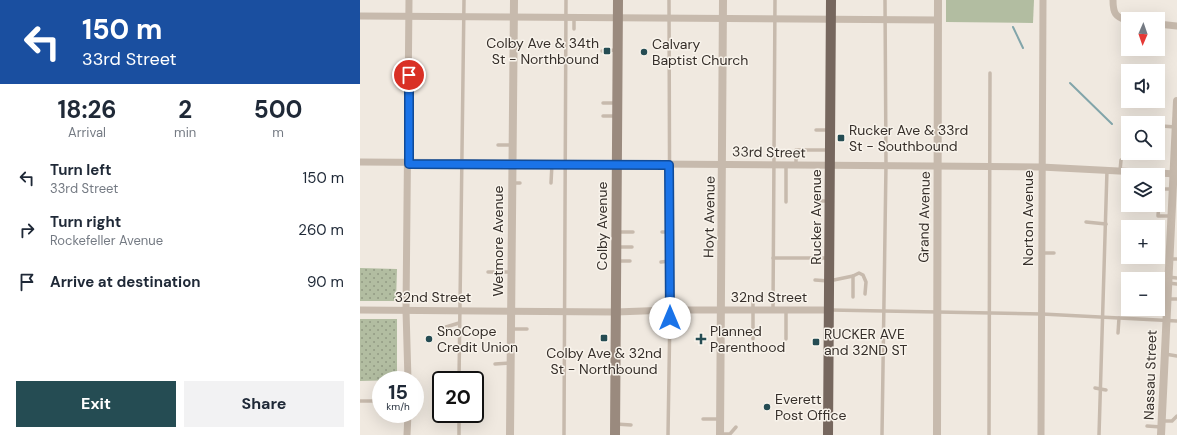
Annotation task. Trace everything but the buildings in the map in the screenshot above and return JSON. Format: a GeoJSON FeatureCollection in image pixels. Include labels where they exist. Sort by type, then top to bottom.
{"type":"FeatureCollection","features":[{"type":"Feature","properties":{"kind":"main road","name":"Colby Avenue"},"geometry":{"type":"LineString","coordinates":[[615,435],[618,0]]}},
{"type":"Feature","properties":{"kind":"main road","name":"Rucker Avenue"},"geometry":{"type":"LineString","coordinates":[[828,435],[831,0]]}},
{"type":"Feature","properties":{"kind":"street"},"geometry":{"type":"LineString","coordinates":[[408,371],[406,310],[409,164],[409,0]]}},
{"type":"Feature","properties":{"kind":"street","name":"Wetmore Avenue"},"geometry":{"type":"LineString","coordinates":[[510,435],[511,145],[514,0]]}},
{"type":"Feature","properties":{"kind":"street","name":"Hoyt Avenue"},"geometry":{"type":"LineString","coordinates":[[720,434],[723,0]]}},
{"type":"Feature","properties":{"kind":"street","name":"Grand Avenue"},"geometry":{"type":"LineString","coordinates":[[937,435],[936,312],[938,0]]}},
{"type":"Feature","properties":{"kind":"street","name":"Norton Avenue"},"geometry":{"type":"LineString","coordinates":[[1041,435],[1041,168],[1043,0]]}},
{"type":"Feature","properties":{"kind":"street"},"geometry":{"type":"LineString","coordinates":[[1113,0],[1113,11],[1118,18],[1121,19]]}},
{"type":"Feature","properties":{"kind":"street"},"geometry":{"type":"LineString","coordinates":[[360,16],[938,20]]}},
{"type":"Feature","properties":{"kind":"street"},"geometry":{"type":"LineString","coordinates":[[1165,25],[1177,26]]}},
{"type":"Feature","properties":{"kind":"street","name":"Nassau Street"},"geometry":{"type":"LineString","coordinates":[[1161,428],[1167,280],[1173,259],[1170,216],[1174,199],[1172,190],[1175,174],[1175,127],[1177,101]]}},
{"type":"Feature","properties":{"kind":"street","name":"33rd Street"},"geometry":{"type":"LineString","coordinates":[[360,162],[409,164],[886,165],[1107,170],[1175,174]]}},
{"type":"Feature","properties":{"kind":"street","name":"32nd Street"},"geometry":{"type":"LineString","coordinates":[[360,310],[510,310],[564,312],[829,310]]}},
{"type":"Feature","properties":{"kind":"street"},"geometry":{"type":"LineString","coordinates":[[408,423],[408,435]]}},
{"type":"Feature","properties":{"kind":"lane"},"geometry":{"type":"LineString","coordinates":[[458,371],[457,344],[459,322],[464,0]]}},
{"type":"Feature","properties":{"kind":"lane"},"geometry":{"type":"LineString","coordinates":[[564,435],[565,164],[563,131],[566,0]]}},
{"type":"Feature","properties":{"kind":"lane"},"geometry":{"type":"LineString","coordinates":[[668,435],[670,310],[669,0]]}},
{"type":"Feature","properties":{"kind":"lane"},"geometry":{"type":"LineString","coordinates":[[773,310],[777,40],[775,0]]}},
{"type":"Feature","properties":{"kind":"lane"},"geometry":{"type":"LineString","coordinates":[[882,435],[884,311],[883,195],[886,165],[885,0]]}},
{"type":"Feature","properties":{"kind":"lane"},"geometry":{"type":"LineString","coordinates":[[574,18],[574,29]]}},
{"type":"Feature","properties":{"kind":"lane"},"geometry":{"type":"LineString","coordinates":[[602,50],[617,50]]}},
{"type":"Feature","properties":{"kind":"lane"},"geometry":{"type":"LineString","coordinates":[[989,435],[990,73]]}},
{"type":"Feature","properties":{"kind":"lane"},"geometry":{"type":"LineString","coordinates":[[602,103],[617,103]]}},
{"type":"Feature","properties":{"kind":"lane"},"geometry":{"type":"LineString","coordinates":[[603,116],[617,116]]}},
{"type":"Feature","properties":{"kind":"lane"},"geometry":{"type":"LineString","coordinates":[[1165,126],[1175,127]]}},
{"type":"Feature","properties":{"kind":"lane"},"geometry":{"type":"LineString","coordinates":[[816,130],[830,130]]}},
{"type":"Feature","properties":{"kind":"lane"},"geometry":{"type":"LineString","coordinates":[[462,145],[468,145]]}},
{"type":"Feature","properties":{"kind":"lane"},"geometry":{"type":"LineString","coordinates":[[498,145],[511,145]]}},
{"type":"Feature","properties":{"kind":"lane"},"geometry":{"type":"LineString","coordinates":[[796,165],[796,150],[830,150]]}},
{"type":"Feature","properties":{"kind":"lane"},"geometry":{"type":"LineString","coordinates":[[1120,171],[1121,160]]}},
{"type":"Feature","properties":{"kind":"lane"},"geometry":{"type":"LineString","coordinates":[[551,183],[552,164]]}},
{"type":"Feature","properties":{"kind":"lane"},"geometry":{"type":"LineString","coordinates":[[786,165],[786,202]]}},
{"type":"Feature","properties":{"kind":"lane"},"geometry":{"type":"LineString","coordinates":[[1099,435],[1104,390],[1102,367],[1107,170]]}},
{"type":"Feature","properties":{"kind":"lane"},"geometry":{"type":"LineString","coordinates":[[511,183],[520,183]]}},
{"type":"Feature","properties":{"kind":"lane"},"geometry":{"type":"LineString","coordinates":[[1170,216],[1158,216],[1160,189],[1172,190]]}},
{"type":"Feature","properties":{"kind":"lane"},"geometry":{"type":"LineString","coordinates":[[816,201],[830,201]]}},
{"type":"Feature","properties":{"kind":"lane"},"geometry":{"type":"LineString","coordinates":[[1086,222],[1106,224]]}},
{"type":"Feature","properties":{"kind":"lane"},"geometry":{"type":"LineString","coordinates":[[616,232],[633,232]]}},
{"type":"Feature","properties":{"kind":"lane"},"geometry":{"type":"LineString","coordinates":[[662,232],[670,232]]}},
{"type":"Feature","properties":{"kind":"lane"},"geometry":{"type":"LineString","coordinates":[[616,247],[632,247]]}},
{"type":"Feature","properties":{"kind":"lane"},"geometry":{"type":"LineString","coordinates":[[664,248],[670,248]]}},
{"type":"Feature","properties":{"kind":"lane"},"geometry":{"type":"LineString","coordinates":[[1041,253],[1054,254]]}},
{"type":"Feature","properties":{"kind":"lane"},"geometry":{"type":"LineString","coordinates":[[773,258],[829,258]]}},
{"type":"Feature","properties":{"kind":"lane"},"geometry":{"type":"LineString","coordinates":[[616,261],[630,261]]}},
{"type":"Feature","properties":{"kind":"lane"},"geometry":{"type":"LineString","coordinates":[[661,262],[670,261]]}},
{"type":"Feature","properties":{"kind":"lane"},"geometry":{"type":"LineString","coordinates":[[488,272],[511,272]]}},
{"type":"Feature","properties":{"kind":"lane"},"geometry":{"type":"LineString","coordinates":[[815,280],[829,280],[859,274],[863,275],[866,282],[865,294]]}},
{"type":"Feature","properties":{"kind":"lane"},"geometry":{"type":"LineString","coordinates":[[853,276],[853,297]]}},
{"type":"Feature","properties":{"kind":"lane"},"geometry":{"type":"LineString","coordinates":[[1167,280],[1177,278]]}},
{"type":"Feature","properties":{"kind":"lane"},"geometry":{"type":"LineString","coordinates":[[1167,280],[1177,284]]}},
{"type":"Feature","properties":{"kind":"lane"},"geometry":{"type":"LineString","coordinates":[[1166,299],[1177,299]]}},
{"type":"Feature","properties":{"kind":"lane"},"geometry":{"type":"LineString","coordinates":[[753,301],[753,339]]}},
{"type":"Feature","properties":{"kind":"lane"},"geometry":{"type":"LineString","coordinates":[[682,310],[682,325]]}},
{"type":"Feature","properties":{"kind":"lane"},"geometry":{"type":"LineString","coordinates":[[786,310],[786,339]]}},
{"type":"Feature","properties":{"kind":"lane","name":"32nd Street"},"geometry":{"type":"LineString","coordinates":[[829,310],[1042,314],[1177,321]]}},
{"type":"Feature","properties":{"kind":"lane"},"geometry":{"type":"LineString","coordinates":[[1118,333],[1119,318]]}},
{"type":"Feature","properties":{"kind":"lane"},"geometry":{"type":"LineString","coordinates":[[446,327],[459,322]]}},
{"type":"Feature","properties":{"kind":"lane"},"geometry":{"type":"LineString","coordinates":[[510,329],[527,329]]}},
{"type":"Feature","properties":{"kind":"lane"},"geometry":{"type":"LineString","coordinates":[[559,330],[564,330]]}},
{"type":"Feature","properties":{"kind":"lane"},"geometry":{"type":"LineString","coordinates":[[721,331],[732,331],[737,336]]}},
{"type":"Feature","properties":{"kind":"lane"},"geometry":{"type":"LineString","coordinates":[[1164,354],[1177,356]]}},
{"type":"Feature","properties":{"kind":"lane"},"geometry":{"type":"LineString","coordinates":[[495,364],[510,364]]}},
{"type":"Feature","properties":{"kind":"lane"},"geometry":{"type":"LineString","coordinates":[[1102,367],[1107,368]]}},
{"type":"Feature","properties":{"kind":"lane"},"geometry":{"type":"LineString","coordinates":[[1095,388],[1104,390]]}},
{"type":"Feature","properties":{"kind":"lane"},"geometry":{"type":"LineString","coordinates":[[360,401],[372,401]]}},
{"type":"Feature","properties":{"kind":"lane"},"geometry":{"type":"LineString","coordinates":[[1147,426],[1161,428],[1177,416]]}},
{"type":"Feature","properties":{"kind":"lane"},"geometry":{"type":"LineString","coordinates":[[703,419],[720,419]]}},
{"type":"Feature","properties":{"kind":"lane"},"geometry":{"type":"LineString","coordinates":[[459,423],[459,435]]}},
{"type":"Feature","properties":{"kind":"lane"},"geometry":{"type":"LineString","coordinates":[[615,424],[631,425]]}},
{"type":"Feature","properties":{"kind":"lane"},"geometry":{"type":"LineString","coordinates":[[720,434],[730,434],[736,427]]}},
{"type":"Feature","properties":{"kind":"green space"},"geometry":{"type":"Polygon","coordinates":[[[946,0],[1034,0],[1033,23],[946,22],[946,0]]]}},
{"type":"Feature","properties":{"kind":"green space"},"geometry":{"type":"Polygon","coordinates":[[[360,268],[397,269],[396,301],[360,301],[360,268]]]}},
{"type":"Feature","properties":{"kind":"green space"},"geometry":{"type":"Polygon","coordinates":[[[360,319],[397,319],[397,371],[372,371],[372,381],[360,381],[360,319]]]}},
{"type":"Feature","properties":{"kind":"waterway"},"geometry":{"type":"LineString","coordinates":[[1013,27],[1023,48]]}},
{"type":"Feature","properties":{"kind":"waterway"},"geometry":{"type":"LineString","coordinates":[[1070,83],[1112,124]]}},
{"type":"Feature","properties":{"kind":"place","name":"Colby Ave & 34th St - Northbound"},"geometry":{"type":"Point","coordinates":[607,51]}},
{"type":"Feature","properties":{"kind":"place","name":"Calvary Baptist Church"},"geometry":{"type":"Point","coordinates":[644,52]}},
{"type":"Feature","properties":{"kind":"place","name":"Rucker Ave & 33rd St - Southbound"},"geometry":{"type":"Point","coordinates":[841,138]}},
{"type":"Feature","properties":{"kind":"place","name":"Colby Ave & 32nd St - Northbound"},"geometry":{"type":"Point","coordinates":[604,338]}},
{"type":"Feature","properties":{"kind":"place","name":"SnoCope Credit Union"},"geometry":{"type":"Point","coordinates":[429,339]}},
{"type":"Feature","properties":{"kind":"place","name":"Planned Parenthood"},"geometry":{"type":"Point","coordinates":[701,339]}},
{"type":"Feature","properties":{"kind":"place","name":"RUCKER AVE and 32ND ST"},"geometry":{"type":"Point","coordinates":[816,342]}},
{"type":"Feature","properties":{"kind":"place","name":"Everett Post Office"},"geometry":{"type":"Point","coordinates":[767,407]}},
{"type":"Feature","properties":{"kind":"route"},"geometry":{"type":"LineString","coordinates":[[409,75],[409,164],[462,163],[669,165],[670,318]]}}]}
